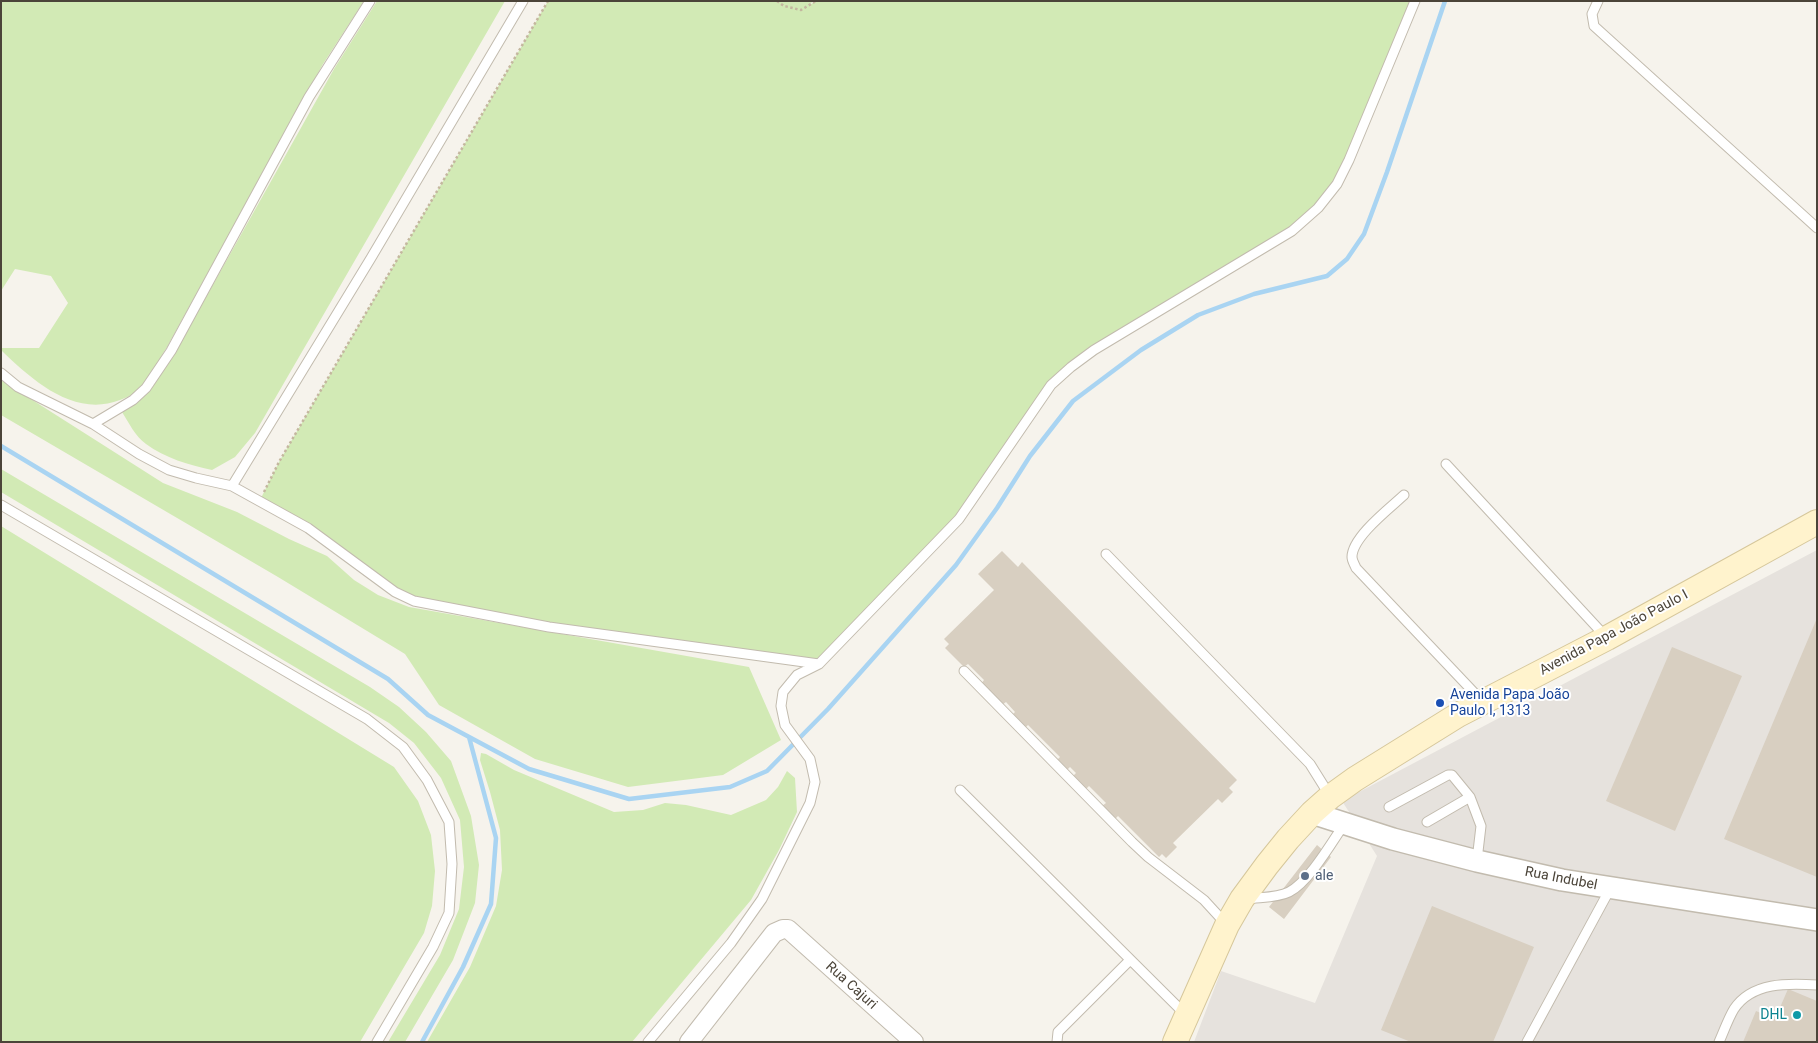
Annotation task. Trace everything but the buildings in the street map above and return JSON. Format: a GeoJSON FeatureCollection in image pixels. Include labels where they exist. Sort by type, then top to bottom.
{"type":"FeatureCollection","features":[{"type":"Feature","properties":{"kind":"main road","name":"Avenida Papa João Paulo I"},"geometry":{"type":"LineString","coordinates":[[1175,1042],[1227,924],[1242,899],[1266,865],[1312,813],[1330,797],[1355,779],[1482,702],[1607,638],[1817,522]]}},
{"type":"Feature","properties":{"kind":"street","name":"Rua Indubel"},"geometry":{"type":"LineString","coordinates":[[1312,813],[1393,839],[1477,862],[1610,889],[1817,920]]}},
{"type":"Feature","properties":{"kind":"street","name":"Rua Cajuri"},"geometry":{"type":"LineString","coordinates":[[693,1041],[774,933],[788,929],[914,1042]]}},
{"type":"Feature","properties":{"kind":"lane"},"geometry":{"type":"LineString","coordinates":[[93,424],[133,400],[146,388],[171,351],[309,97],[370,1]]}},
{"type":"Feature","properties":{"kind":"lane"},"geometry":{"type":"LineString","coordinates":[[232,486],[371,258],[523,1]]}},
{"type":"Feature","properties":{"kind":"lane"},"geometry":{"type":"LineString","coordinates":[[648,1042],[731,943],[762,898],[810,803],[815,782],[810,758],[784,725],[781,706],[783,692],[796,675],[819,664],[959,519],[1051,385],[1094,350],[1292,231],[1318,208],[1337,184],[1349,160],[1415,1]]}},
{"type":"Feature","properties":{"kind":"lane"},"geometry":{"type":"LineString","coordinates":[[1598,1],[1592,14],[1594,26],[1817,228]]}},
{"type":"Feature","properties":{"kind":"lane"},"geometry":{"type":"LineString","coordinates":[[1,373],[18,386],[93,424],[139,454],[168,470],[232,486],[308,528],[395,592],[414,601],[549,627],[819,664]]}},
{"type":"Feature","properties":{"kind":"lane"},"geometry":{"type":"LineString","coordinates":[[1446,464],[1607,638]]}},
{"type":"Feature","properties":{"kind":"lane"},"geometry":{"type":"LineString","coordinates":[[1404,495],[1361,537],[1354,548],[1352,558],[1356,568],[1482,702]]}},
{"type":"Feature","properties":{"kind":"lane"},"geometry":{"type":"LineString","coordinates":[[1,505],[367,719],[404,747],[427,780],[448,822],[452,864],[449,913],[433,947],[377,1042]]}},
{"type":"Feature","properties":{"kind":"lane"},"geometry":{"type":"LineString","coordinates":[[1106,554],[1310,764],[1330,797]]}},
{"type":"Feature","properties":{"kind":"lane"},"geometry":{"type":"LineString","coordinates":[[964,671],[1132,842],[1148,857],[1204,900],[1227,924]]}},
{"type":"Feature","properties":{"kind":"lane"},"geometry":{"type":"LineString","coordinates":[[1389,807],[1448,775],[1452,775],[1470,797],[1481,826],[1477,862]]}},
{"type":"Feature","properties":{"kind":"lane"},"geometry":{"type":"LineString","coordinates":[[960,790],[1186,1016]]}},
{"type":"Feature","properties":{"kind":"lane"},"geometry":{"type":"LineString","coordinates":[[1428,822],[1470,797]]}},
{"type":"Feature","properties":{"kind":"lane"},"geometry":{"type":"LineString","coordinates":[[1242,899],[1273,896],[1289,892],[1298,886],[1314,868],[1345,823]]}},
{"type":"Feature","properties":{"kind":"lane"},"geometry":{"type":"LineString","coordinates":[[1527,1042],[1610,889]]}},
{"type":"Feature","properties":{"kind":"lane"},"geometry":{"type":"LineString","coordinates":[[1057,1042],[1058,1032],[1130,960]]}},
{"type":"Feature","properties":{"kind":"lane"},"geometry":{"type":"LineString","coordinates":[[1719,1042],[1734,1010],[1744,998],[1760,989],[1792,984],[1817,985]]}},
{"type":"Feature","properties":{"kind":"path"},"geometry":{"type":"LineString","coordinates":[[259,502],[279,462],[548,1]]}},
{"type":"Feature","properties":{"kind":"path"},"geometry":{"type":"LineString","coordinates":[[777,1],[784,6],[801,10],[816,1]]}},
{"type":"Feature","properties":{"kind":"shaded area"},"geometry":{"type":"Polygon","coordinates":[[[1817,550],[1817,1042],[1194,1042],[1221,971],[1315,1003],[1377,856],[1342,801],[1817,550]]]}},
{"type":"Feature","properties":{"kind":"green space"},"geometry":{"type":"Polygon","coordinates":[[[1,1],[364,1],[323,64],[156,366],[139,389],[120,400],[103,404],[86,404],[70,400],[40,384],[1,350],[1,348],[39,348],[68,303],[51,276],[15,269],[1,291],[1,1]]]}},
{"type":"Feature","properties":{"kind":"green space"},"geometry":{"type":"Polygon","coordinates":[[[377,1],[505,1],[255,433],[235,457],[212,470],[169,457],[142,441],[122,412],[146,393],[174,354],[334,69],[377,1]]]}},
{"type":"Feature","properties":{"kind":"green space"},"geometry":{"type":"Polygon","coordinates":[[[548,1],[813,1],[808,6],[816,1],[1415,1],[1342,174],[1305,220],[1094,350],[1051,385],[959,519],[819,664],[549,627],[414,601],[259,502],[279,462],[548,1]]]}},
{"type":"Feature","properties":{"kind":"green space"},"geometry":{"type":"Polygon","coordinates":[[[1,380],[163,483],[237,512],[327,556],[354,580],[378,595],[409,607],[749,667],[781,740],[723,775],[628,787],[535,759],[439,705],[405,654],[278,577],[1,415],[1,380]]]}},
{"type":"Feature","properties":{"kind":"green space"},"geometry":{"type":"Polygon","coordinates":[[[1,469],[370,687],[399,707],[426,732],[451,761],[471,816],[479,865],[475,903],[453,960],[405,1042],[388,1042],[440,955],[459,909],[464,867],[460,820],[441,778],[414,743],[389,723],[1,492],[1,469]]]}},
{"type":"Feature","properties":{"kind":"green space"},"geometry":{"type":"Polygon","coordinates":[[[1,526],[394,767],[418,801],[431,835],[435,871],[432,906],[424,933],[360,1042],[1,1042],[1,526]]]}},
{"type":"Feature","properties":{"kind":"green space"},"geometry":{"type":"Polygon","coordinates":[[[481,753],[514,770],[614,812],[643,810],[665,803],[686,805],[731,815],[766,800],[778,787],[787,771],[795,778],[797,812],[779,850],[751,900],[632,1042],[427,1042],[470,967],[496,906],[502,870],[500,830],[480,760],[481,753]]]}},
{"type":"Feature","properties":{"kind":"waterway"},"geometry":{"type":"LineString","coordinates":[[1,446],[388,679],[428,715],[529,769],[629,799],[730,787],[767,771],[828,709],[956,565],[997,508],[1030,456],[1073,401],[1141,350],[1198,315],[1254,294],[1327,276],[1347,259],[1364,234],[1445,1]]}},
{"type":"Feature","properties":{"kind":"waterway"},"geometry":{"type":"LineString","coordinates":[[422,1042],[463,967],[491,904],[496,838],[469,737]]}},
{"type":"Feature","properties":{"kind":"place","name":"Avenida Papa João Paulo I, 1313"},"geometry":{"type":"Point","coordinates":[1440,703]}},
{"type":"Feature","properties":{"kind":"place","name":"ale"},"geometry":{"type":"Point","coordinates":[1305,876]}},
{"type":"Feature","properties":{"kind":"place","name":"DHL"},"geometry":{"type":"Point","coordinates":[1797,1015]}}]}
